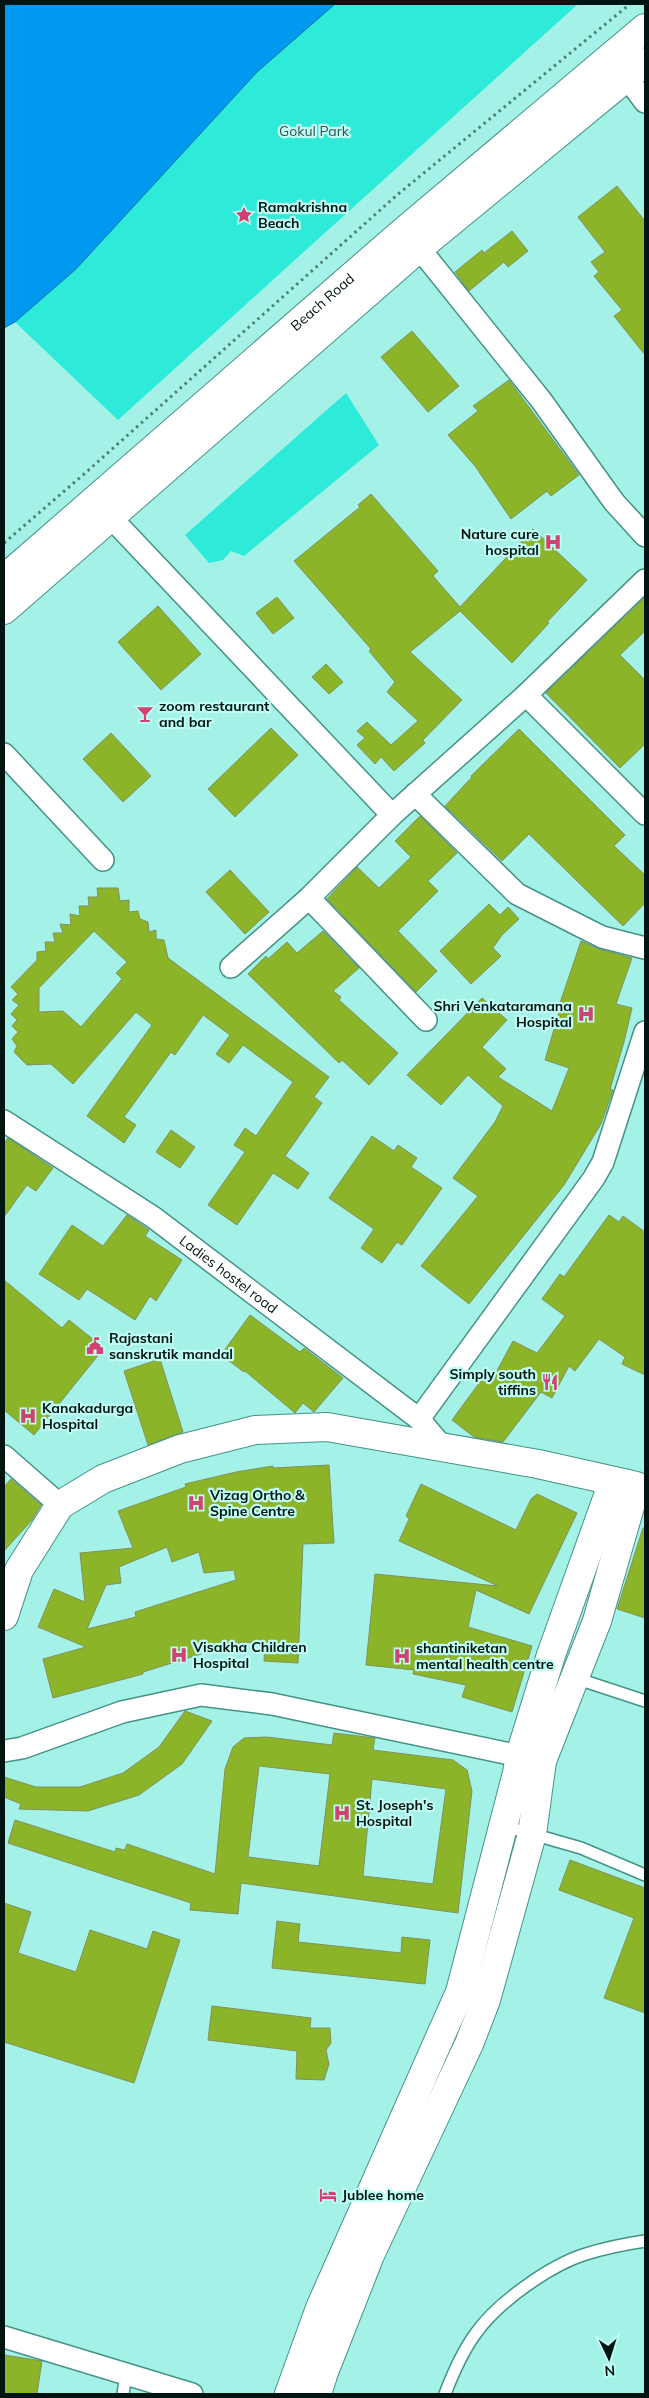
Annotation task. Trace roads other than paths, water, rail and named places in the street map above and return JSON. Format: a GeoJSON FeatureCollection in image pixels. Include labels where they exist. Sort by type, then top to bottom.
{"type":"FeatureCollection","features":[{"type":"Feature","properties":{"kind":"street","name":"Beach Road"},"geometry":{"type":"LineString","coordinates":[[4,610],[103,508],[404,231],[645,28]]}},
{"type":"Feature","properties":{"kind":"street","name":"Beach Road"},"geometry":{"type":"LineString","coordinates":[[4,579],[103,508],[636,70]]}},
{"type":"Feature","properties":{"kind":"street"},"geometry":{"type":"LineString","coordinates":[[636,70],[645,102]]}},
{"type":"Feature","properties":{"kind":"street"},"geometry":{"type":"LineString","coordinates":[[419,248],[541,400],[614,502],[645,536]]}},
{"type":"Feature","properties":{"kind":"street"},"geometry":{"type":"LineString","coordinates":[[103,508],[392,815]]}},
{"type":"Feature","properties":{"kind":"street"},"geometry":{"type":"LineString","coordinates":[[231,967],[309,898],[392,815],[526,695],[645,580]]}},
{"type":"Feature","properties":{"kind":"street"},"geometry":{"type":"LineString","coordinates":[[526,695],[645,814]]}},
{"type":"Feature","properties":{"kind":"street"},"geometry":{"type":"LineString","coordinates":[[4,754],[103,860]]}},
{"type":"Feature","properties":{"kind":"street"},"geometry":{"type":"LineString","coordinates":[[415,794],[517,894],[602,937],[645,948]]}},
{"type":"Feature","properties":{"kind":"street"},"geometry":{"type":"LineString","coordinates":[[309,898],[426,1020]]}},
{"type":"Feature","properties":{"kind":"street"},"geometry":{"type":"LineString","coordinates":[[419,1419],[594,1178],[603,1162],[644,1039]]}},
{"type":"Feature","properties":{"kind":"street","name":"Ladies hostel road"},"geometry":{"type":"LineString","coordinates":[[4,1121],[153,1217],[419,1419],[441,1446]]}},
{"type":"Feature","properties":{"kind":"street"},"geometry":{"type":"LineString","coordinates":[[4,1616],[19,1570],[60,1505],[111,1475],[180,1449],[256,1430],[328,1426],[538,1464],[632,1484]]}},
{"type":"Feature","properties":{"kind":"street"},"geometry":{"type":"LineString","coordinates":[[4,1456],[60,1505]]}},
{"type":"Feature","properties":{"kind":"street"},"geometry":{"type":"LineString","coordinates":[[317,2394],[370,2255],[470,2044],[473,1996],[504,1826],[531,1758],[575,1678],[597,1622],[632,1484]]}},
{"type":"Feature","properties":{"kind":"street"},"geometry":{"type":"LineString","coordinates":[[289,2394],[320,2308],[473,1996],[532,1834],[531,1758],[551,1655],[632,1484]]}},
{"type":"Feature","properties":{"kind":"street"},"geometry":{"type":"LineString","coordinates":[[4,1751],[22,1748],[122,1712],[201,1695],[272,1704],[531,1758]]}},
{"type":"Feature","properties":{"kind":"street"},"geometry":{"type":"LineString","coordinates":[[4,2337],[125,2384],[192,2394]]}},
{"type":"Feature","properties":{"kind":"lane"},"geometry":{"type":"LineString","coordinates":[[575,1678],[645,1701]]}},
{"type":"Feature","properties":{"kind":"lane"},"geometry":{"type":"LineString","coordinates":[[504,1826],[581,1848],[645,1875]]}},
{"type":"Feature","properties":{"kind":"lane"},"geometry":{"type":"LineString","coordinates":[[445,2394],[456,2367],[476,2332],[497,2308],[539,2276],[584,2254],[645,2241]]}},
{"type":"Feature","properties":{"kind":"water"},"geometry":{"type":"Polygon","coordinates":[[[4,4],[335,4],[257,72],[76,269],[15,322],[4,328],[4,4]]]}},
{"type":"Feature","properties":{"kind":"place","name":"Ramakrishna Beach"},"geometry":{"type":"Point","coordinates":[244,215]}},
{"type":"Feature","properties":{"kind":"place","name":"Nature cure hospital"},"geometry":{"type":"Point","coordinates":[553,542]}},
{"type":"Feature","properties":{"kind":"place","name":"zoom restaurant and bar"},"geometry":{"type":"Point","coordinates":[145,714]}},
{"type":"Feature","properties":{"kind":"place","name":"Shri Venkataramana Hospital"},"geometry":{"type":"Point","coordinates":[586,1014]}},
{"type":"Feature","properties":{"kind":"place","name":"Rajastani sanskrutik mandal"},"geometry":{"type":"Point","coordinates":[95,1346]}},
{"type":"Feature","properties":{"kind":"place","name":"Simply south tiffins"},"geometry":{"type":"Point","coordinates":[550,1382]}},
{"type":"Feature","properties":{"kind":"place","name":"Kanakadurga Hospital"},"geometry":{"type":"Point","coordinates":[28,1416]}},
{"type":"Feature","properties":{"kind":"place","name":"Vizag Ortho & Spine Centre"},"geometry":{"type":"Point","coordinates":[196,1503]}},
{"type":"Feature","properties":{"kind":"place","name":"Visakha Children Hospital"},"geometry":{"type":"Point","coordinates":[179,1655]}},
{"type":"Feature","properties":{"kind":"place","name":"shantiniketan mental health centre"},"geometry":{"type":"Point","coordinates":[402,1656]}},
{"type":"Feature","properties":{"kind":"place","name":"St. Joseph's Hospital"},"geometry":{"type":"Point","coordinates":[342,1813]}},
{"type":"Feature","properties":{"kind":"place","name":"Jublee home"},"geometry":{"type":"Point","coordinates":[328,2195]}},
{"type":"Feature","properties":{"kind":"park label","name":"Gokul Park"},"geometry":{"type":"Point","coordinates":[314,131]}}]}
